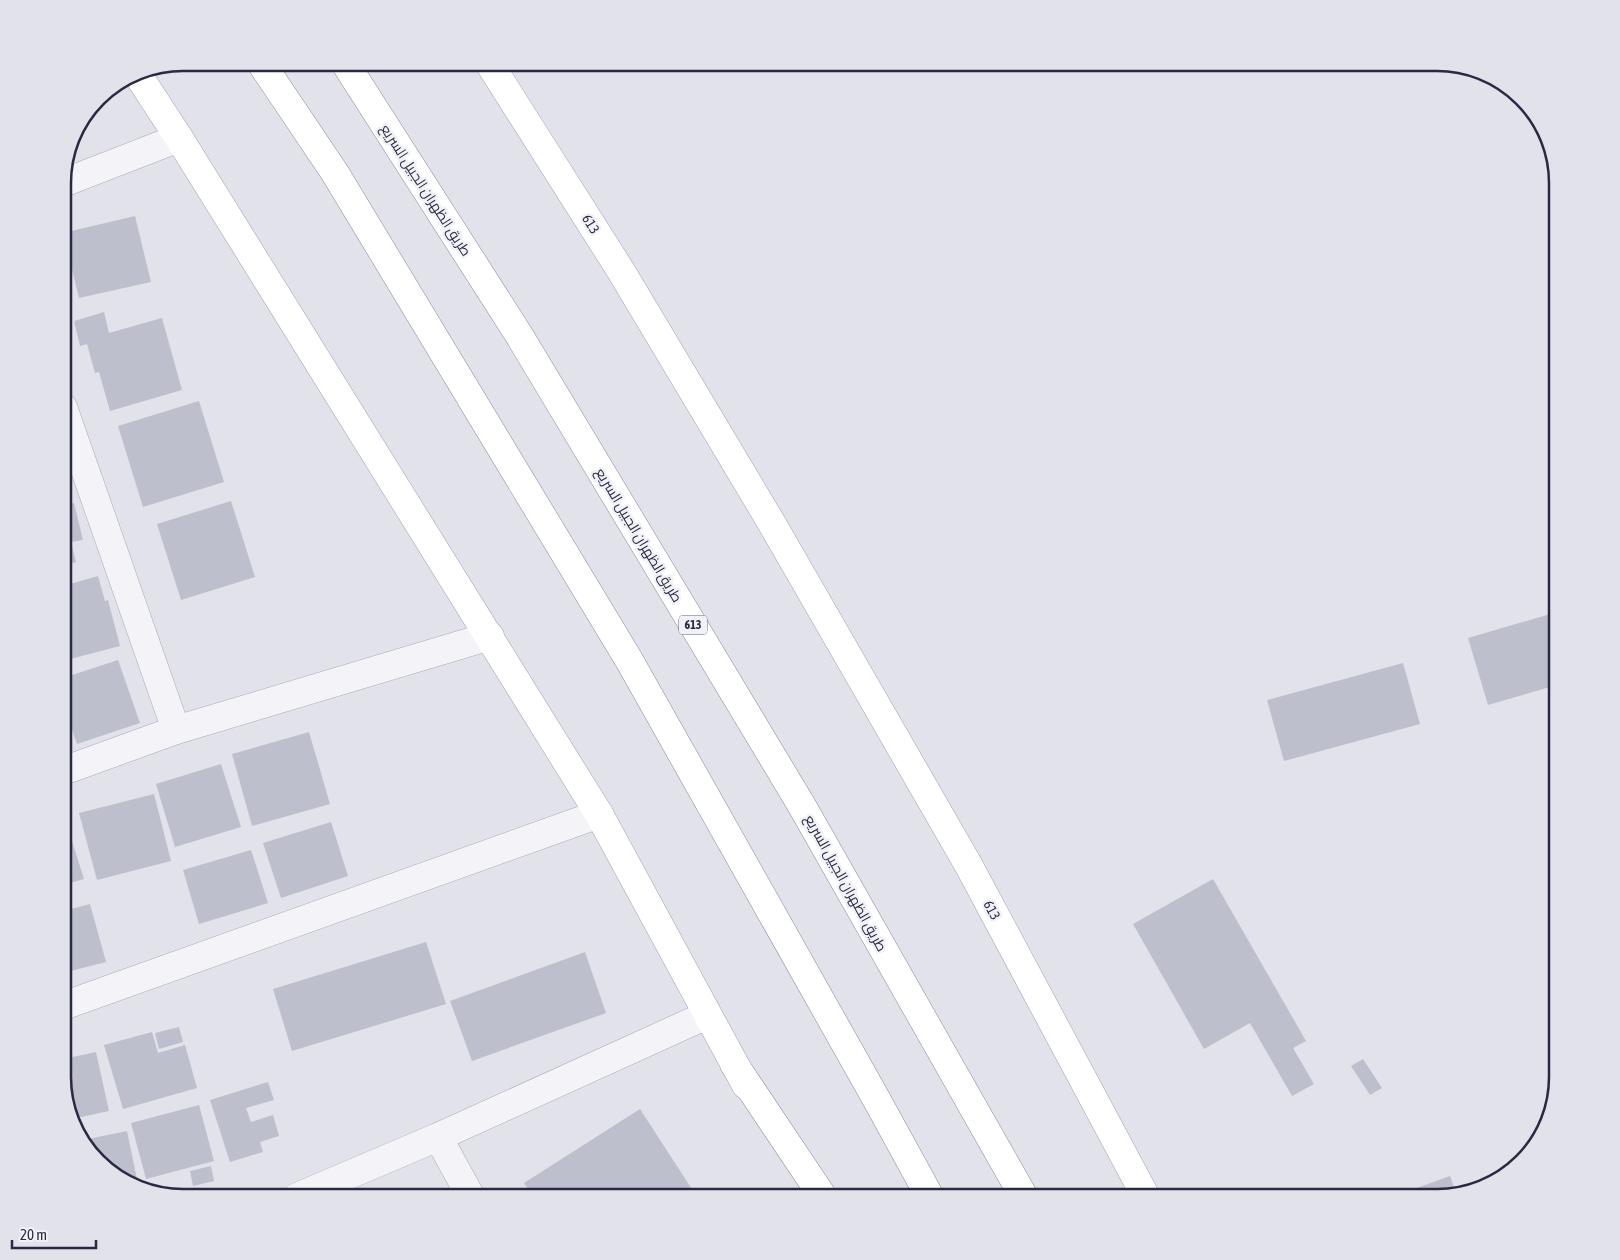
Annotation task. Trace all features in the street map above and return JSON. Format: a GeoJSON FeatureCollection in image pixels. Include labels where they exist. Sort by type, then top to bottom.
{"type":"FeatureCollection","features":[{"type":"Feature","properties":{"kind":"main road"},"geometry":{"type":"LineString","coordinates":[[267,71],[340,182],[629,660],[925,1189]]}},
{"type":"Feature","properties":{"kind":"main road","name":"طريق الظهران الجبيل السريع"},"geometry":{"type":"LineString","coordinates":[[351,71],[519,335],[797,797],[1019,1189]]}},
{"type":"Feature","properties":{"kind":"main road","name":"613"},"geometry":{"type":"LineString","coordinates":[[495,71],[621,272],[772,522],[969,866],[1141,1189]]}},
{"type":"Feature","properties":{"kind":"main road"},"geometry":{"type":"LineString","coordinates":[[141,80],[490,636],[599,814],[803,1189]]}},
{"type":"Feature","properties":{"kind":"main road"},"geometry":{"type":"LineString","coordinates":[[734,1064],[817,1189]]}},
{"type":"Feature","properties":{"kind":"street"},"geometry":{"type":"LineString","coordinates":[[71,180],[179,138]]}},
{"type":"Feature","properties":{"kind":"street"},"geometry":{"type":"LineString","coordinates":[[71,430],[176,730]]}},
{"type":"Feature","properties":{"kind":"street"},"geometry":{"type":"LineString","coordinates":[[71,768],[176,730],[490,636]]}},
{"type":"Feature","properties":{"kind":"street"},"geometry":{"type":"LineString","coordinates":[[71,1003],[599,814]]}},
{"type":"Feature","properties":{"kind":"street"},"geometry":{"type":"LineString","coordinates":[[318,1189],[438,1137],[707,1015]]}},
{"type":"Feature","properties":{"kind":"street"},"geometry":{"type":"LineString","coordinates":[[438,1137],[466,1189]]}},
{"type":"Feature","properties":{"kind":"building"},"geometry":{"type":"Polygon","coordinates":[[[135,216],[151,282],[79,298],[71,266],[71,231],[135,216]]]}},
{"type":"Feature","properties":{"kind":"building"},"geometry":{"type":"Polygon","coordinates":[[[104,312],[109,333],[162,318],[182,390],[110,411],[99,372],[95,373],[87,344],[80,346],[74,321],[104,312]]]}},
{"type":"Feature","properties":{"kind":"building"},"geometry":{"type":"Polygon","coordinates":[[[199,401],[224,482],[143,507],[118,426],[199,401]]]}},
{"type":"Feature","properties":{"kind":"building"},"geometry":{"type":"Polygon","coordinates":[[[231,501],[255,577],[181,600],[157,524],[231,501]]]}},
{"type":"Feature","properties":{"kind":"building"},"geometry":{"type":"Polygon","coordinates":[[[74,503],[83,540],[71,542],[71,504],[74,503]]]}},
{"type":"Feature","properties":{"kind":"building"},"geometry":{"type":"Polygon","coordinates":[[[71,542],[76,562],[71,564],[71,542]]]}},
{"type":"Feature","properties":{"kind":"building"},"geometry":{"type":"Polygon","coordinates":[[[98,576],[105,601],[108,600],[120,646],[71,659],[71,584],[98,576]]]}},
{"type":"Feature","properties":{"kind":"building"},"geometry":{"type":"Polygon","coordinates":[[[1549,614],[1549,687],[1488,705],[1468,638],[1549,614]]]}},
{"type":"Feature","properties":{"kind":"building"},"geometry":{"type":"Polygon","coordinates":[[[118,660],[140,723],[77,744],[71,726],[71,675],[118,660]]]}},
{"type":"Feature","properties":{"kind":"building"},"geometry":{"type":"Polygon","coordinates":[[[1403,663],[1420,724],[1284,761],[1267,700],[1403,663]]]}},
{"type":"Feature","properties":{"kind":"building"},"geometry":{"type":"Polygon","coordinates":[[[309,732],[330,804],[252,826],[232,754],[309,732]]]}},
{"type":"Feature","properties":{"kind":"building"},"geometry":{"type":"Polygon","coordinates":[[[221,764],[241,827],[175,847],[156,784],[221,764]]]}},
{"type":"Feature","properties":{"kind":"building"},"geometry":{"type":"Polygon","coordinates":[[[154,794],[171,861],[97,880],[79,813],[154,794]]]}},
{"type":"Feature","properties":{"kind":"building"},"geometry":{"type":"Polygon","coordinates":[[[331,822],[348,876],[281,898],[263,843],[331,822]]]}},
{"type":"Feature","properties":{"kind":"building"},"geometry":{"type":"Polygon","coordinates":[[[71,838],[84,879],[71,883],[71,838]]]}},
{"type":"Feature","properties":{"kind":"building"},"geometry":{"type":"Polygon","coordinates":[[[251,850],[268,903],[199,924],[183,870],[251,850]]]}},
{"type":"Feature","properties":{"kind":"building"},"geometry":{"type":"Polygon","coordinates":[[[1213,879],[1306,1041],[1293,1048],[1314,1084],[1292,1096],[1250,1023],[1204,1049],[1133,924],[1213,879]]]}},
{"type":"Feature","properties":{"kind":"building"},"geometry":{"type":"Polygon","coordinates":[[[90,904],[106,962],[71,971],[71,909],[90,904]]]}},
{"type":"Feature","properties":{"kind":"building"},"geometry":{"type":"Polygon","coordinates":[[[426,942],[446,1004],[292,1051],[273,989],[426,942]]]}},
{"type":"Feature","properties":{"kind":"building"},"geometry":{"type":"Polygon","coordinates":[[[585,952],[606,1013],[472,1061],[450,1001],[585,952]]]}},
{"type":"Feature","properties":{"kind":"building"},"geometry":{"type":"Polygon","coordinates":[[[179,1027],[183,1042],[159,1049],[155,1033],[179,1027]]]}},
{"type":"Feature","properties":{"kind":"building"},"geometry":{"type":"Polygon","coordinates":[[[152,1032],[158,1053],[185,1045],[197,1088],[123,1109],[104,1045],[152,1032]]]}},
{"type":"Feature","properties":{"kind":"building"},"geometry":{"type":"Polygon","coordinates":[[[96,1052],[109,1111],[79,1117],[72,1092],[71,1057],[96,1052]]]}},
{"type":"Feature","properties":{"kind":"building"},"geometry":{"type":"Polygon","coordinates":[[[1363,1059],[1382,1088],[1370,1095],[1351,1066],[1363,1059]]]}},
{"type":"Feature","properties":{"kind":"building"},"geometry":{"type":"Polygon","coordinates":[[[268,1082],[274,1100],[246,1108],[251,1122],[273,1115],[279,1136],[260,1142],[263,1152],[230,1162],[210,1100],[268,1082]]]}},
{"type":"Feature","properties":{"kind":"building"},"geometry":{"type":"Polygon","coordinates":[[[199,1105],[214,1161],[146,1179],[131,1123],[199,1105]]]}},
{"type":"Feature","properties":{"kind":"building"},"geometry":{"type":"Polygon","coordinates":[[[640,1109],[692,1189],[528,1189],[524,1183],[640,1109]]]}},
{"type":"Feature","properties":{"kind":"building"},"geometry":{"type":"Polygon","coordinates":[[[127,1131],[137,1179],[115,1166],[90,1139],[127,1131]]]}},
{"type":"Feature","properties":{"kind":"building"},"geometry":{"type":"Polygon","coordinates":[[[211,1166],[214,1181],[193,1186],[190,1171],[211,1166]]]}},
{"type":"Feature","properties":{"kind":"building"},"geometry":{"type":"Polygon","coordinates":[[[1450,1176],[1454,1188],[1444,1189],[1414,1189],[1450,1176]]]}}]}
